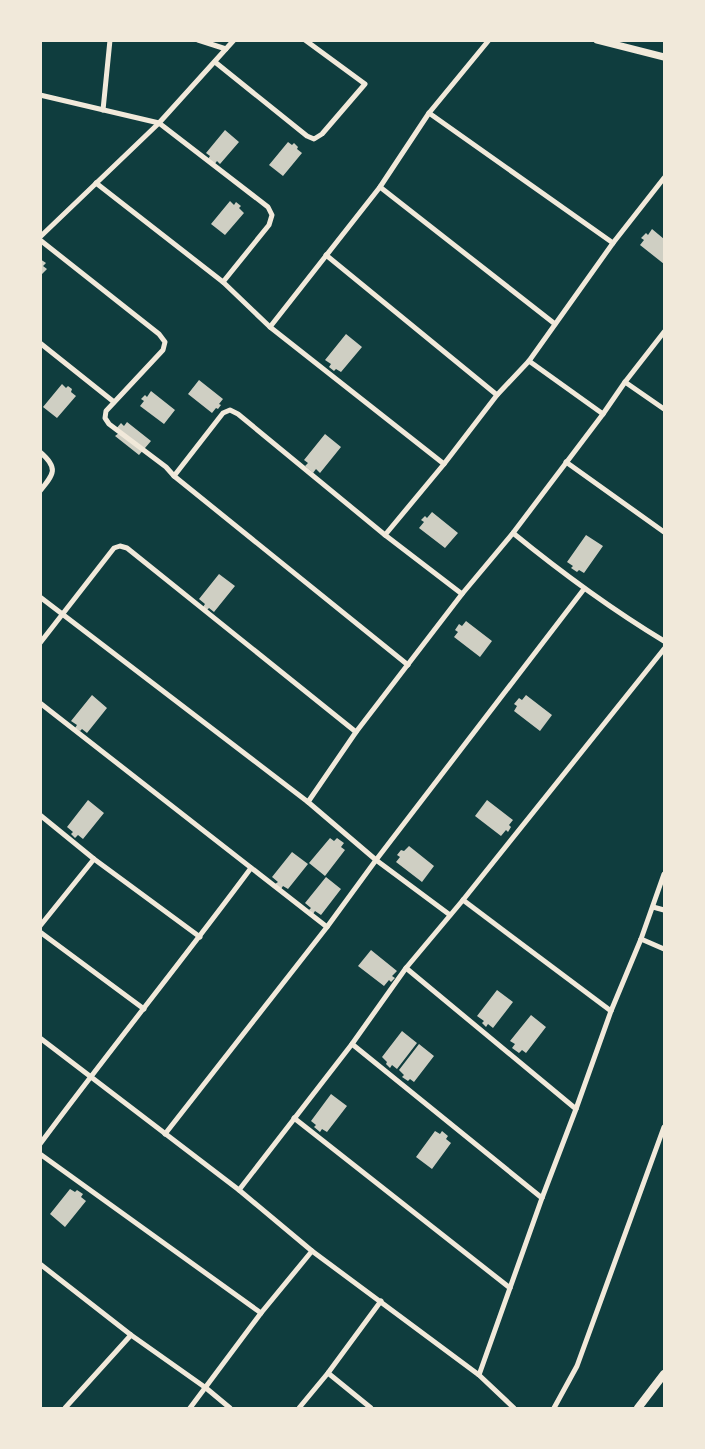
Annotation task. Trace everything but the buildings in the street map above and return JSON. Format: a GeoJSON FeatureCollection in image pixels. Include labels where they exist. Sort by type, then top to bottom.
{"type":"FeatureCollection","features":[{"type":"Feature","properties":{"kind":"main road"},"geometry":{"type":"LineString","coordinates":[[638,1408],[664,1374]]}},
{"type":"Feature","properties":{"kind":"street"},"geometry":{"type":"LineString","coordinates":[[103,110],[110,40]]}},
{"type":"Feature","properties":{"kind":"street"},"geometry":{"type":"LineString","coordinates":[[198,40],[226,49]]}},
{"type":"Feature","properties":{"kind":"street"},"geometry":{"type":"LineString","coordinates":[[234,40],[159,123],[40,239],[159,334],[165,342],[162,350],[106,411],[105,418],[109,424],[166,467],[174,476],[408,665]]}},
{"type":"Feature","properties":{"kind":"street"},"geometry":{"type":"LineString","coordinates":[[215,62],[307,136],[314,139],[322,134],[364,84],[305,40]]}},
{"type":"Feature","properties":{"kind":"street"},"geometry":{"type":"LineString","coordinates":[[270,327],[380,186],[429,113],[489,40]]}},
{"type":"Feature","properties":{"kind":"street"},"geometry":{"type":"LineString","coordinates":[[597,40],[664,57]]}},
{"type":"Feature","properties":{"kind":"street"},"geometry":{"type":"LineString","coordinates":[[40,95],[159,123],[268,207],[272,215],[269,225],[223,282]]}},
{"type":"Feature","properties":{"kind":"street"},"geometry":{"type":"LineString","coordinates":[[429,113],[613,243]]}},
{"type":"Feature","properties":{"kind":"street"},"geometry":{"type":"LineString","coordinates":[[385,535],[497,395],[529,361],[613,243],[664,178]]}},
{"type":"Feature","properties":{"kind":"street"},"geometry":{"type":"LineString","coordinates":[[96,183],[223,282],[270,327],[444,464]]}},
{"type":"Feature","properties":{"kind":"street"},"geometry":{"type":"LineString","coordinates":[[380,186],[555,324]]}},
{"type":"Feature","properties":{"kind":"street"},"geometry":{"type":"LineString","coordinates":[[326,255],[497,395]]}},
{"type":"Feature","properties":{"kind":"street"},"geometry":{"type":"LineString","coordinates":[[308,802],[356,732],[462,594],[513,533],[664,332]]}},
{"type":"Feature","properties":{"kind":"street"},"geometry":{"type":"LineString","coordinates":[[40,343],[114,402]]}},
{"type":"Feature","properties":{"kind":"street"},"geometry":{"type":"LineString","coordinates":[[529,361],[603,414]]}},
{"type":"Feature","properties":{"kind":"street"},"geometry":{"type":"LineString","coordinates":[[625,382],[664,409]]}},
{"type":"Feature","properties":{"kind":"street"},"geometry":{"type":"LineString","coordinates":[[174,476],[223,413],[230,410],[238,414],[385,535],[462,594]]}},
{"type":"Feature","properties":{"kind":"street"},"geometry":{"type":"LineString","coordinates":[[40,452],[54,468],[52,476],[40,490]]}},
{"type":"Feature","properties":{"kind":"street"},"geometry":{"type":"LineString","coordinates":[[566,462],[664,532]]}},
{"type":"Feature","properties":{"kind":"street"},"geometry":{"type":"LineString","coordinates":[[513,533],[584,589],[664,641]]}},
{"type":"Feature","properties":{"kind":"street"},"geometry":{"type":"LineString","coordinates":[[40,643],[114,548],[120,546],[126,548],[356,732]]}},
{"type":"Feature","properties":{"kind":"street"},"geometry":{"type":"LineString","coordinates":[[165,1134],[327,927],[584,589]]}},
{"type":"Feature","properties":{"kind":"street"},"geometry":{"type":"LineString","coordinates":[[40,597],[308,802],[376,860],[450,915]]}},
{"type":"Feature","properties":{"kind":"street"},"geometry":{"type":"LineString","coordinates":[[239,1190],[352,1044],[406,968],[464,900],[664,649]]}},
{"type":"Feature","properties":{"kind":"street"},"geometry":{"type":"LineString","coordinates":[[40,703],[327,927]]}},
{"type":"Feature","properties":{"kind":"street"},"geometry":{"type":"LineString","coordinates":[[40,815],[94,859],[200,937]]}},
{"type":"Feature","properties":{"kind":"street"},"geometry":{"type":"LineString","coordinates":[[40,926],[94,859]]}},
{"type":"Feature","properties":{"kind":"street"},"geometry":{"type":"LineString","coordinates":[[40,1143],[251,868]]}},
{"type":"Feature","properties":{"kind":"street"},"geometry":{"type":"LineString","coordinates":[[479,1375],[611,1011],[641,939],[664,874]]}},
{"type":"Feature","properties":{"kind":"street"},"geometry":{"type":"LineString","coordinates":[[464,900],[611,1011]]}},
{"type":"Feature","properties":{"kind":"street"},"geometry":{"type":"LineString","coordinates":[[652,907],[664,910]]}},
{"type":"Feature","properties":{"kind":"street"},"geometry":{"type":"LineString","coordinates":[[40,932],[144,1009]]}},
{"type":"Feature","properties":{"kind":"street"},"geometry":{"type":"LineString","coordinates":[[641,939],[664,949]]}},
{"type":"Feature","properties":{"kind":"street"},"geometry":{"type":"LineString","coordinates":[[406,968],[576,1110]]}},
{"type":"Feature","properties":{"kind":"street"},"geometry":{"type":"LineString","coordinates":[[40,1038],[239,1190],[312,1251],[479,1375],[514,1408]]}},
{"type":"Feature","properties":{"kind":"street"},"geometry":{"type":"LineString","coordinates":[[352,1044],[543,1198]]}},
{"type":"Feature","properties":{"kind":"street"},"geometry":{"type":"LineString","coordinates":[[294,1118],[510,1288]]}},
{"type":"Feature","properties":{"kind":"street"},"geometry":{"type":"LineString","coordinates":[[554,1408],[577,1366],[664,1127]]}},
{"type":"Feature","properties":{"kind":"street"},"geometry":{"type":"LineString","coordinates":[[40,1154],[261,1313]]}},
{"type":"Feature","properties":{"kind":"street"},"geometry":{"type":"LineString","coordinates":[[190,1408],[261,1313],[312,1251]]}},
{"type":"Feature","properties":{"kind":"street"},"geometry":{"type":"LineString","coordinates":[[40,1264],[230,1408]]}},
{"type":"Feature","properties":{"kind":"street"},"geometry":{"type":"LineString","coordinates":[[299,1408],[381,1301]]}},
{"type":"Feature","properties":{"kind":"street"},"geometry":{"type":"LineString","coordinates":[[65,1408],[131,1335]]}},
{"type":"Feature","properties":{"kind":"street"},"geometry":{"type":"LineString","coordinates":[[328,1373],[371,1408]]}}]}
